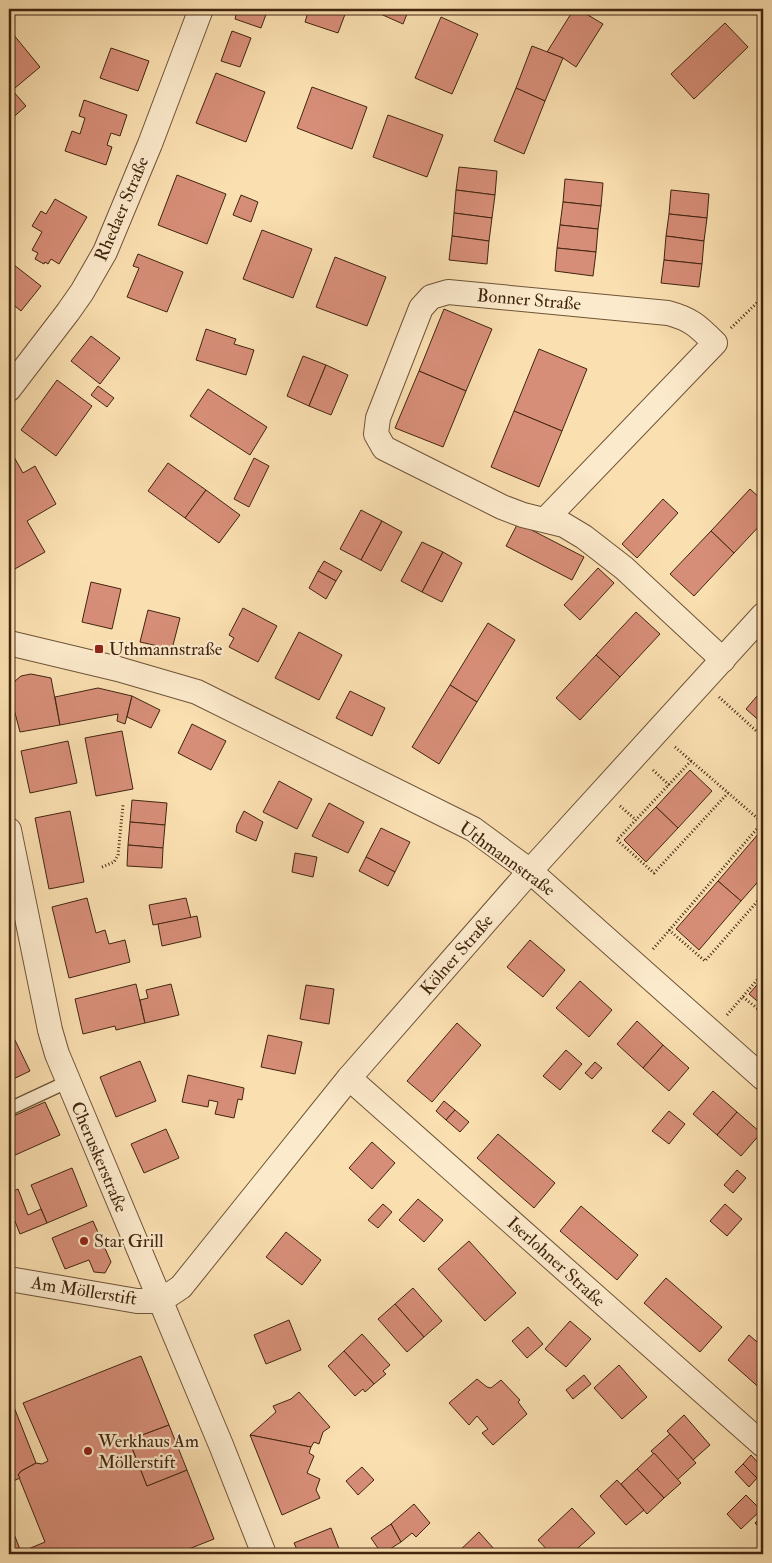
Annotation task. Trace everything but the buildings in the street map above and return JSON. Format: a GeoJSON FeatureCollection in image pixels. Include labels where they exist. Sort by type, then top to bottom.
{"type":"FeatureCollection","features":[{"type":"Feature","properties":{"kind":"street","name":"Rhedaer Straße"},"geometry":{"type":"LineString","coordinates":[[9,389],[73,305],[105,252],[150,144],[200,9]]}},
{"type":"Feature","properties":{"kind":"street","name":"Bonner Straße"},"geometry":{"type":"LineString","coordinates":[[716,343],[684,317],[668,313],[448,292],[431,296],[421,308],[378,418],[376,434],[384,448],[502,507],[564,526],[577,533],[611,558],[723,660]]}},
{"type":"Feature","properties":{"kind":"street"},"geometry":{"type":"LineString","coordinates":[[545,520],[716,343]]}},
{"type":"Feature","properties":{"kind":"street","name":"Kölner Straße"},"geometry":{"type":"LineString","coordinates":[[160,1301],[181,1287],[349,1078],[530,870],[763,616]]}},
{"type":"Feature","properties":{"kind":"street","name":"Uthmannstraße"},"geometry":{"type":"LineString","coordinates":[[9,643],[118,668],[197,692],[472,829],[530,870],[763,1078]]}},
{"type":"Feature","properties":{"kind":"street","name":"Cheruskerstraße"},"geometry":{"type":"LineString","coordinates":[[9,830],[56,1054],[221,1445],[264,1554]]}},
{"type":"Feature","properties":{"kind":"street","name":"Iserlohner Straße"},"geometry":{"type":"LineString","coordinates":[[349,1078],[763,1445]]}},
{"type":"Feature","properties":{"kind":"street","name":"Am Möllerstift"},"geometry":{"type":"LineString","coordinates":[[9,1279],[137,1301],[160,1301]]}},
{"type":"Feature","properties":{"kind":"lane"},"geometry":{"type":"LineString","coordinates":[[9,1109],[67,1082]]}},
{"type":"Feature","properties":{"kind":"path"},"geometry":{"type":"LineString","coordinates":[[716,343],[763,297]]}},
{"type":"Feature","properties":{"kind":"path"},"geometry":{"type":"LineString","coordinates":[[702,682],[763,737]]}},
{"type":"Feature","properties":{"kind":"path"},"geometry":{"type":"LineString","coordinates":[[638,966],[763,823],[657,732]]}},
{"type":"Feature","properties":{"kind":"path"},"geometry":{"type":"LineString","coordinates":[[691,761],[618,840],[654,873],[728,794]]}},
{"type":"Feature","properties":{"kind":"path"},"geometry":{"type":"LineString","coordinates":[[102,867],[114,862],[118,855],[123,805]]}},
{"type":"Feature","properties":{"kind":"path"},"geometry":{"type":"LineString","coordinates":[[669,930],[705,961],[763,895]]}},
{"type":"Feature","properties":{"kind":"path"},"geometry":{"type":"LineString","coordinates":[[712,1032],[763,973]]}},
{"type":"Feature","properties":{"kind":"path"},"geometry":{"type":"LineString","coordinates":[[743,996],[763,1012]]}},
{"type":"Feature","properties":{"kind":"place","name":"Uthmannstraße"},"geometry":{"type":"Point","coordinates":[99,649]}},
{"type":"Feature","properties":{"kind":"place","name":"Star Grill"},"geometry":{"type":"Point","coordinates":[84,1241]}},
{"type":"Feature","properties":{"kind":"place","name":"Werkhaus Am Möllerstift"},"geometry":{"type":"Point","coordinates":[88,1451]}}]}
